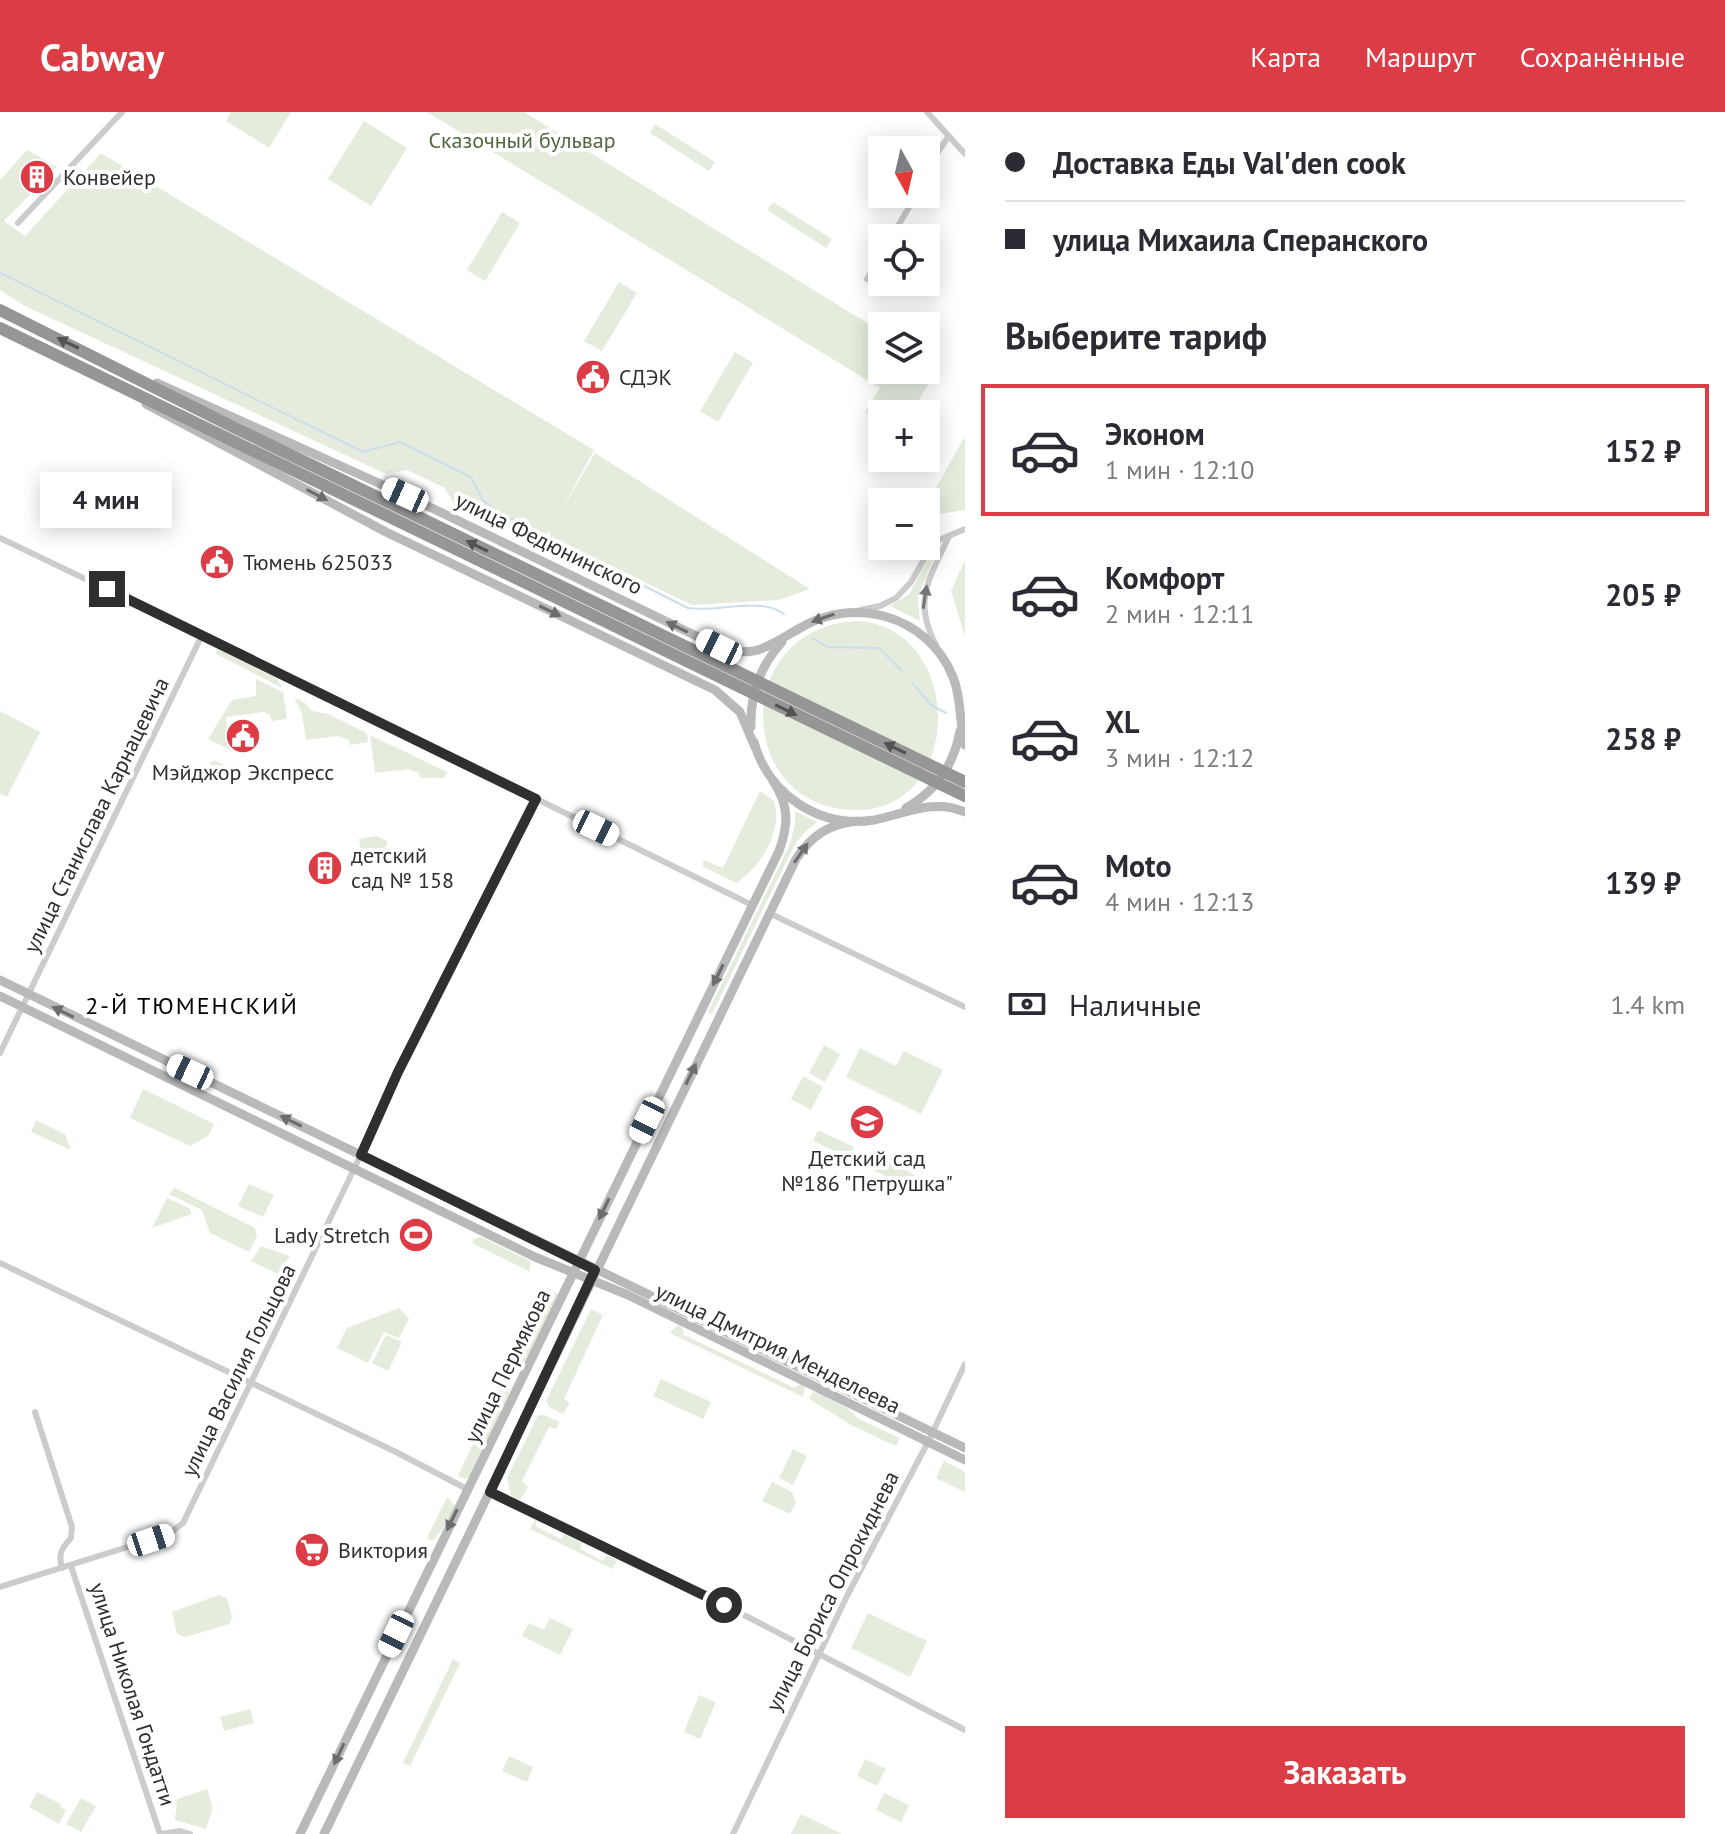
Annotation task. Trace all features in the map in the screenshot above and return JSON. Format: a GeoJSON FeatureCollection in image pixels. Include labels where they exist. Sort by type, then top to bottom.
{"type":"FeatureCollection","features":[{"type":"Feature","properties":{"kind":"highway","name":"улица Федюнинского"},"geometry":{"type":"LineString","coordinates":[[0,310],[544,586]]}},
{"type":"Feature","properties":{"kind":"highway"},"geometry":{"type":"LineString","coordinates":[[0,328],[965,782]]}},
{"type":"Feature","properties":{"kind":"highway"},"geometry":{"type":"LineString","coordinates":[[544,586],[965,796]]}},
{"type":"Feature","properties":{"kind":"main road","name":"улица Федюнинского"},"geometry":{"type":"LineString","coordinates":[[106,362],[405,495],[719,647],[752,652],[800,628]]}},
{"type":"Feature","properties":{"kind":"main road"},"geometry":{"type":"LineString","coordinates":[[101,378],[175,421],[386,532],[715,690],[740,712],[773,781],[786,795],[810,811],[838,820],[857,821],[933,805],[950,806],[965,812]]}},
{"type":"Feature","properties":{"kind":"main road"},"geometry":{"type":"LineString","coordinates":[[755,747],[751,712],[757,681],[772,653],[800,628],[822,617],[847,612],[872,613],[896,620],[918,632],[943,659],[957,690],[965,745]]}},
{"type":"Feature","properties":{"kind":"main road"},"geometry":{"type":"LineString","coordinates":[[892,815],[917,801],[944,773],[957,746],[961,712]]}},
{"type":"Feature","properties":{"kind":"main road","name":"улица Пермякова"},"geometry":{"type":"LineString","coordinates":[[300,1834],[786,831],[786,806],[773,781]]}},
{"type":"Feature","properties":{"kind":"main road","name":"улица Пермякова"},"geometry":{"type":"LineString","coordinates":[[324,1834],[796,859],[808,842],[828,827],[857,821]]}},
{"type":"Feature","properties":{"kind":"main road","name":"улица Дмитрия Менделеева"},"geometry":{"type":"LineString","coordinates":[[0,980],[965,1448]]}},
{"type":"Feature","properties":{"kind":"main road","name":"улица Дмитрия Менделеева"},"geometry":{"type":"LineString","coordinates":[[0,996],[572,1274],[643,1302],[965,1460]]}},
{"type":"Feature","properties":{"kind":"main road"},"geometry":{"type":"LineString","coordinates":[[384,1660],[390,1672],[397,1673],[404,1669]]}},
{"type":"Feature","properties":{"kind":"main road"},"geometry":{"type":"LineString","coordinates":[[373,1682],[381,1677],[390,1679],[392,1693]]}},
{"type":"Feature","properties":{"kind":"street"},"geometry":{"type":"LineString","coordinates":[[18,223],[122,112]]}},
{"type":"Feature","properties":{"kind":"street"},"geometry":{"type":"LineString","coordinates":[[927,112],[965,154]]}},
{"type":"Feature","properties":{"kind":"street"},"geometry":{"type":"LineString","coordinates":[[940,149],[948,137]]}},
{"type":"Feature","properties":{"kind":"street"},"geometry":{"type":"LineString","coordinates":[[847,612],[880,606],[896,598],[911,582],[934,542],[965,529]]}},
{"type":"Feature","properties":{"kind":"street"},"geometry":{"type":"LineString","coordinates":[[943,659],[927,627],[922,607],[925,587],[949,535]]}},
{"type":"Feature","properties":{"kind":"street"},"geometry":{"type":"LineString","coordinates":[[0,538],[752,905]]}},
{"type":"Feature","properties":{"kind":"street","name":"улица Станислава Карнацевича"},"geometry":{"type":"LineString","coordinates":[[0,1053],[202,635]]}},
{"type":"Feature","properties":{"kind":"street","name":"улица Василия Гольцова"},"geometry":{"type":"LineString","coordinates":[[0,1587],[169,1534],[186,1519],[398,1072],[536,799]]}},
{"type":"Feature","properties":{"kind":"street"},"geometry":{"type":"LineString","coordinates":[[769,913],[965,1007]]}},
{"type":"Feature","properties":{"kind":"street"},"geometry":{"type":"LineString","coordinates":[[0,1263],[394,1451],[467,1489]]}},
{"type":"Feature","properties":{"kind":"street","name":"улица Бориса Опрокиднева"},"geometry":{"type":"LineString","coordinates":[[733,1834],[847,1596],[965,1364]]}},
{"type":"Feature","properties":{"kind":"street","name":"улица Николая Гондатти"},"geometry":{"type":"LineString","coordinates":[[35,1412],[72,1527],[71,1538],[60,1552],[62,1568]]}},
{"type":"Feature","properties":{"kind":"street"},"geometry":{"type":"LineString","coordinates":[[490,1492],[740,1613],[965,1730]]}},
{"type":"Feature","properties":{"kind":"street","name":"улица Николая Гондатти"},"geometry":{"type":"LineString","coordinates":[[71,1566],[161,1834]]}},
{"type":"Feature","properties":{"kind":"street"},"geometry":{"type":"LineString","coordinates":[[161,1834],[180,1831],[190,1834]]}},
{"type":"Feature","properties":{"kind":"green space"},"geometry":{"type":"Polygon","coordinates":[[[231,112],[291,112],[269,148],[226,121],[231,112]]]}},
{"type":"Feature","properties":{"kind":"green space","name":"Сказочный бульвар"},"geometry":{"type":"Polygon","coordinates":[[[427,112],[524,112],[868,323],[868,381],[427,112]]]}},
{"type":"Feature","properties":{"kind":"green space"},"geometry":{"type":"Polygon","coordinates":[[[364,121],[407,148],[371,206],[328,179],[364,121]]]}},
{"type":"Feature","properties":{"kind":"green space"},"geometry":{"type":"Polygon","coordinates":[[[655,124],[715,162],[709,171],[650,133],[655,124]]]}},
{"type":"Feature","properties":{"kind":"green space"},"geometry":{"type":"Polygon","coordinates":[[[27,150],[57,167],[4,221],[25,236],[101,153],[594,450],[560,513],[595,453],[810,589],[779,600],[692,605],[551,537],[549,531],[542,543],[481,513],[465,511],[454,505],[445,488],[407,470],[386,474],[25,306],[0,290],[0,180],[27,150]]]}},
{"type":"Feature","properties":{"kind":"green space"},"geometry":{"type":"Polygon","coordinates":[[[773,202],[832,239],[826,248],[767,210],[773,202]]]}},
{"type":"Feature","properties":{"kind":"green space"},"geometry":{"type":"Polygon","coordinates":[[[502,212],[520,223],[485,281],[467,270],[502,212]]]}},
{"type":"Feature","properties":{"kind":"green space"},"geometry":{"type":"Polygon","coordinates":[[[619,282],[637,293],[602,351],[584,341],[619,282]]]}},
{"type":"Feature","properties":{"kind":"green space"},"geometry":{"type":"Polygon","coordinates":[[[735,352],[753,363],[718,422],[700,411],[735,352]]]}},
{"type":"Feature","properties":{"kind":"green space","name":"Сказочный бульвар"},"geometry":{"type":"Polygon","coordinates":[[[873,384],[929,384],[919,400],[872,400],[880,388],[873,384]]]}},
{"type":"Feature","properties":{"kind":"green space"},"geometry":{"type":"Polygon","coordinates":[[[965,436],[965,510],[940,514],[940,488],[936,488],[965,436]]]}},
{"type":"Feature","properties":{"kind":"green space"},"geometry":{"type":"Polygon","coordinates":[[[928,560],[933,560],[918,597],[920,621],[890,606],[909,594],[928,560]]]}},
{"type":"Feature","properties":{"kind":"green space"},"geometry":{"type":"Polygon","coordinates":[[[965,560],[965,636],[951,591],[965,560]]]}},
{"type":"Feature","properties":{"kind":"green space"},"geometry":{"type":"Polygon","coordinates":[[[856,621],[892,631],[917,652],[933,683],[938,717],[933,751],[918,781],[893,802],[858,810],[817,803],[788,782],[770,753],[763,719],[768,684],[785,654],[815,631],[856,621]]]}},
{"type":"Feature","properties":{"kind":"green space"},"geometry":{"type":"Polygon","coordinates":[[[217,649],[277,678],[282,688],[216,654],[217,649]]]}},
{"type":"Feature","properties":{"kind":"green space"},"geometry":{"type":"Polygon","coordinates":[[[256,679],[283,692],[287,719],[272,721],[270,715],[264,712],[226,717],[228,743],[235,747],[233,751],[208,739],[232,700],[256,696],[256,679]]]}},
{"type":"Feature","properties":{"kind":"green space"},"geometry":{"type":"Polygon","coordinates":[[[294,697],[312,711],[328,714],[367,733],[368,742],[350,745],[349,740],[338,736],[306,740],[302,713],[294,697]]]}},
{"type":"Feature","properties":{"kind":"green space"},"geometry":{"type":"Polygon","coordinates":[[[0,711],[40,732],[7,797],[0,794],[0,711]]]}},
{"type":"Feature","properties":{"kind":"green space"},"geometry":{"type":"Polygon","coordinates":[[[370,735],[447,772],[444,778],[420,778],[419,773],[408,769],[375,773],[370,735]]]}},
{"type":"Feature","properties":{"kind":"green space"},"geometry":{"type":"Polygon","coordinates":[[[214,760],[240,772],[236,780],[213,783],[210,763],[214,760]]]}},
{"type":"Feature","properties":{"kind":"green space"},"geometry":{"type":"Polygon","coordinates":[[[760,791],[774,801],[773,836],[754,868],[736,883],[702,866],[704,860],[723,868],[760,791]]]}},
{"type":"Feature","properties":{"kind":"green space"},"geometry":{"type":"Polygon","coordinates":[[[795,811],[817,822],[794,846],[712,1014],[708,1012],[790,844],[795,811]]]}},
{"type":"Feature","properties":{"kind":"green space"},"geometry":{"type":"Polygon","coordinates":[[[377,836],[388,842],[378,861],[361,852],[359,839],[377,836]]]}},
{"type":"Feature","properties":{"kind":"green space"},"geometry":{"type":"Polygon","coordinates":[[[824,1045],[840,1054],[825,1082],[809,1073],[824,1045]]]}},
{"type":"Feature","properties":{"kind":"green space"},"geometry":{"type":"Polygon","coordinates":[[[860,1048],[896,1066],[904,1051],[943,1070],[921,1114],[846,1077],[860,1048]]]}},
{"type":"Feature","properties":{"kind":"green space"},"geometry":{"type":"Polygon","coordinates":[[[803,1076],[823,1087],[811,1110],[791,1099],[803,1076]]]}},
{"type":"Feature","properties":{"kind":"green space"},"geometry":{"type":"Polygon","coordinates":[[[143,1089],[214,1124],[208,1136],[190,1146],[130,1118],[143,1089]]]}},
{"type":"Feature","properties":{"kind":"green space"},"geometry":{"type":"Polygon","coordinates":[[[36,1120],[65,1134],[71,1150],[31,1132],[36,1120]]]}},
{"type":"Feature","properties":{"kind":"green space"},"geometry":{"type":"Polygon","coordinates":[[[818,1130],[854,1147],[849,1158],[813,1141],[818,1130]]]}},
{"type":"Feature","properties":{"kind":"green space"},"geometry":{"type":"Polygon","coordinates":[[[871,1153],[915,1175],[908,1187],[865,1166],[871,1153]]]}},
{"type":"Feature","properties":{"kind":"green space"},"geometry":{"type":"Polygon","coordinates":[[[249,1184],[274,1195],[263,1217],[238,1206],[249,1184]]]}},
{"type":"Feature","properties":{"kind":"green space"},"geometry":{"type":"Polygon","coordinates":[[[175,1188],[255,1228],[257,1236],[249,1252],[210,1233],[202,1210],[169,1194],[175,1188]]]}},
{"type":"Feature","properties":{"kind":"green space"},"geometry":{"type":"Polygon","coordinates":[[[167,1198],[189,1208],[192,1214],[152,1228],[167,1198]]]}},
{"type":"Feature","properties":{"kind":"green space"},"geometry":{"type":"Polygon","coordinates":[[[481,1237],[530,1261],[529,1271],[472,1243],[481,1237]]]}},
{"type":"Feature","properties":{"kind":"green space"},"geometry":{"type":"Polygon","coordinates":[[[261,1246],[290,1256],[278,1274],[251,1261],[261,1246]]]}},
{"type":"Feature","properties":{"kind":"green space"},"geometry":{"type":"Polygon","coordinates":[[[547,1288],[558,1294],[525,1364],[514,1370],[508,1368],[547,1288]]]}},
{"type":"Feature","properties":{"kind":"green space"},"geometry":{"type":"Polygon","coordinates":[[[399,1308],[409,1319],[399,1338],[384,1332],[368,1363],[337,1348],[347,1328],[399,1308]]]}},
{"type":"Feature","properties":{"kind":"green space"},"geometry":{"type":"Polygon","coordinates":[[[591,1309],[603,1315],[564,1399],[570,1403],[563,1414],[549,1407],[546,1401],[591,1309]]]}},
{"type":"Feature","properties":{"kind":"green space"},"geometry":{"type":"Polygon","coordinates":[[[678,1325],[682,1327],[684,1335],[795,1388],[800,1384],[805,1386],[803,1397],[670,1333],[678,1325]]]}},
{"type":"Feature","properties":{"kind":"green space"},"geometry":{"type":"Polygon","coordinates":[[[386,1335],[402,1342],[388,1371],[372,1363],[386,1335]]]}},
{"type":"Feature","properties":{"kind":"green space"},"geometry":{"type":"Polygon","coordinates":[[[504,1377],[509,1384],[509,1394],[469,1477],[465,1479],[458,1476],[504,1377]]]}},
{"type":"Feature","properties":{"kind":"green space"},"geometry":{"type":"Polygon","coordinates":[[[661,1379],[711,1402],[703,1419],[653,1396],[661,1379]]]}},
{"type":"Feature","properties":{"kind":"green space"},"geometry":{"type":"Polygon","coordinates":[[[818,1392],[847,1408],[859,1419],[900,1438],[896,1446],[853,1426],[809,1399],[812,1393],[818,1392]]]}},
{"type":"Feature","properties":{"kind":"green space"},"geometry":{"type":"Polygon","coordinates":[[[538,1415],[560,1422],[556,1429],[549,1427],[522,1481],[528,1487],[521,1499],[516,1500],[511,1496],[507,1478],[538,1415]]]}},
{"type":"Feature","properties":{"kind":"green space"},"geometry":{"type":"Polygon","coordinates":[[[793,1449],[807,1456],[793,1485],[779,1478],[793,1449]]]}},
{"type":"Feature","properties":{"kind":"green space"},"geometry":{"type":"Polygon","coordinates":[[[944,1461],[965,1472],[965,1492],[936,1478],[944,1461]]]}},
{"type":"Feature","properties":{"kind":"green space"},"geometry":{"type":"Polygon","coordinates":[[[772,1482],[792,1492],[796,1503],[790,1514],[762,1501],[772,1482]]]}},
{"type":"Feature","properties":{"kind":"green space"},"geometry":{"type":"Polygon","coordinates":[[[447,1497],[455,1506],[433,1541],[427,1538],[447,1497]]]}},
{"type":"Feature","properties":{"kind":"green space"},"geometry":{"type":"Polygon","coordinates":[[[535,1520],[535,1526],[561,1539],[564,1534],[582,1543],[580,1549],[603,1561],[606,1555],[617,1560],[613,1569],[530,1529],[535,1520]]]}},
{"type":"Feature","properties":{"kind":"green space"},"geometry":{"type":"Polygon","coordinates":[[[219,1595],[227,1598],[232,1617],[229,1624],[186,1637],[177,1634],[172,1612],[219,1595]]]}},
{"type":"Feature","properties":{"kind":"green space"},"geometry":{"type":"Polygon","coordinates":[[[868,1613],[927,1641],[910,1677],[851,1648],[868,1613]]]}},
{"type":"Feature","properties":{"kind":"green space"},"geometry":{"type":"Polygon","coordinates":[[[550,1618],[573,1629],[560,1655],[522,1636],[529,1623],[544,1630],[550,1618]]]}},
{"type":"Feature","properties":{"kind":"green space"},"geometry":{"type":"Polygon","coordinates":[[[453,1659],[460,1663],[410,1766],[403,1763],[453,1659]]]}},
{"type":"Feature","properties":{"kind":"green space"},"geometry":{"type":"Polygon","coordinates":[[[699,1695],[716,1702],[700,1739],[684,1732],[699,1695]]]}},
{"type":"Feature","properties":{"kind":"green space"},"geometry":{"type":"Polygon","coordinates":[[[250,1709],[254,1723],[224,1731],[220,1717],[250,1709]]]}},
{"type":"Feature","properties":{"kind":"green space"},"geometry":{"type":"Polygon","coordinates":[[[509,1756],[533,1767],[527,1782],[502,1771],[509,1756]]]}},
{"type":"Feature","properties":{"kind":"green space"},"geometry":{"type":"Polygon","coordinates":[[[865,1759],[886,1769],[877,1786],[857,1776],[865,1759]]]}},
{"type":"Feature","properties":{"kind":"green space"},"geometry":{"type":"Polygon","coordinates":[[[207,1789],[213,1808],[206,1829],[175,1820],[177,1799],[207,1789]]]}},
{"type":"Feature","properties":{"kind":"green space"},"geometry":{"type":"Polygon","coordinates":[[[37,1792],[61,1804],[60,1807],[66,1810],[59,1824],[29,1807],[37,1792]]]}},
{"type":"Feature","properties":{"kind":"green space"},"geometry":{"type":"Polygon","coordinates":[[[884,1793],[909,1805],[901,1822],[876,1810],[884,1793]]]}},
{"type":"Feature","properties":{"kind":"green space"},"geometry":{"type":"Polygon","coordinates":[[[81,1798],[96,1806],[81,1832],[66,1824],[81,1798]]]}},
{"type":"Feature","properties":{"kind":"green space"},"geometry":{"type":"Polygon","coordinates":[[[801,1814],[842,1834],[791,1834],[801,1814]]]}},
{"type":"Feature","properties":{"kind":"waterway"},"geometry":{"type":"LineString","coordinates":[[0,273],[363,452],[400,442],[471,477],[483,500],[499,513],[688,608],[763,606],[784,614]]}},
{"type":"Feature","properties":{"kind":"waterway"},"geometry":{"type":"LineString","coordinates":[[812,638],[827,647],[879,648],[902,671]]}},
{"type":"Feature","properties":{"kind":"waterway"},"geometry":{"type":"LineString","coordinates":[[913,684],[931,705],[946,713]]}},
{"type":"Feature","properties":{"kind":"place","name":"Конвейер"},"geometry":{"type":"Point","coordinates":[37,177]}},
{"type":"Feature","properties":{"kind":"place","name":"СДЭК"},"geometry":{"type":"Point","coordinates":[593,377]}},
{"type":"Feature","properties":{"kind":"place","name":"Тюмень 625033"},"geometry":{"type":"Point","coordinates":[217,562]}},
{"type":"Feature","properties":{"kind":"place","name":"Мэйджор Экспресс"},"geometry":{"type":"Point","coordinates":[243,736]}},
{"type":"Feature","properties":{"kind":"place","name":"детский сад № 158"},"geometry":{"type":"Point","coordinates":[325,868]}},
{"type":"Feature","properties":{"kind":"place","name":"Детский сад №186 \"Петрушка\""},"geometry":{"type":"Point","coordinates":[867,1122]}},
{"type":"Feature","properties":{"kind":"place","name":"Lady Stretch"},"geometry":{"type":"Point","coordinates":[416,1235]}},
{"type":"Feature","properties":{"kind":"place","name":"Виктория"},"geometry":{"type":"Point","coordinates":[312,1550]}},
{"type":"Feature","properties":{"kind":"district","name":"2-Й ТЮМЕНСКИЙ"},"geometry":{"type":"Point","coordinates":[192,1005]}},
{"type":"Feature","properties":{"kind":"route"},"geometry":{"type":"LineString","coordinates":[[107,589],[536,799],[398,1072],[361,1155],[595,1270],[490,1492],[724,1605]]}}]}
